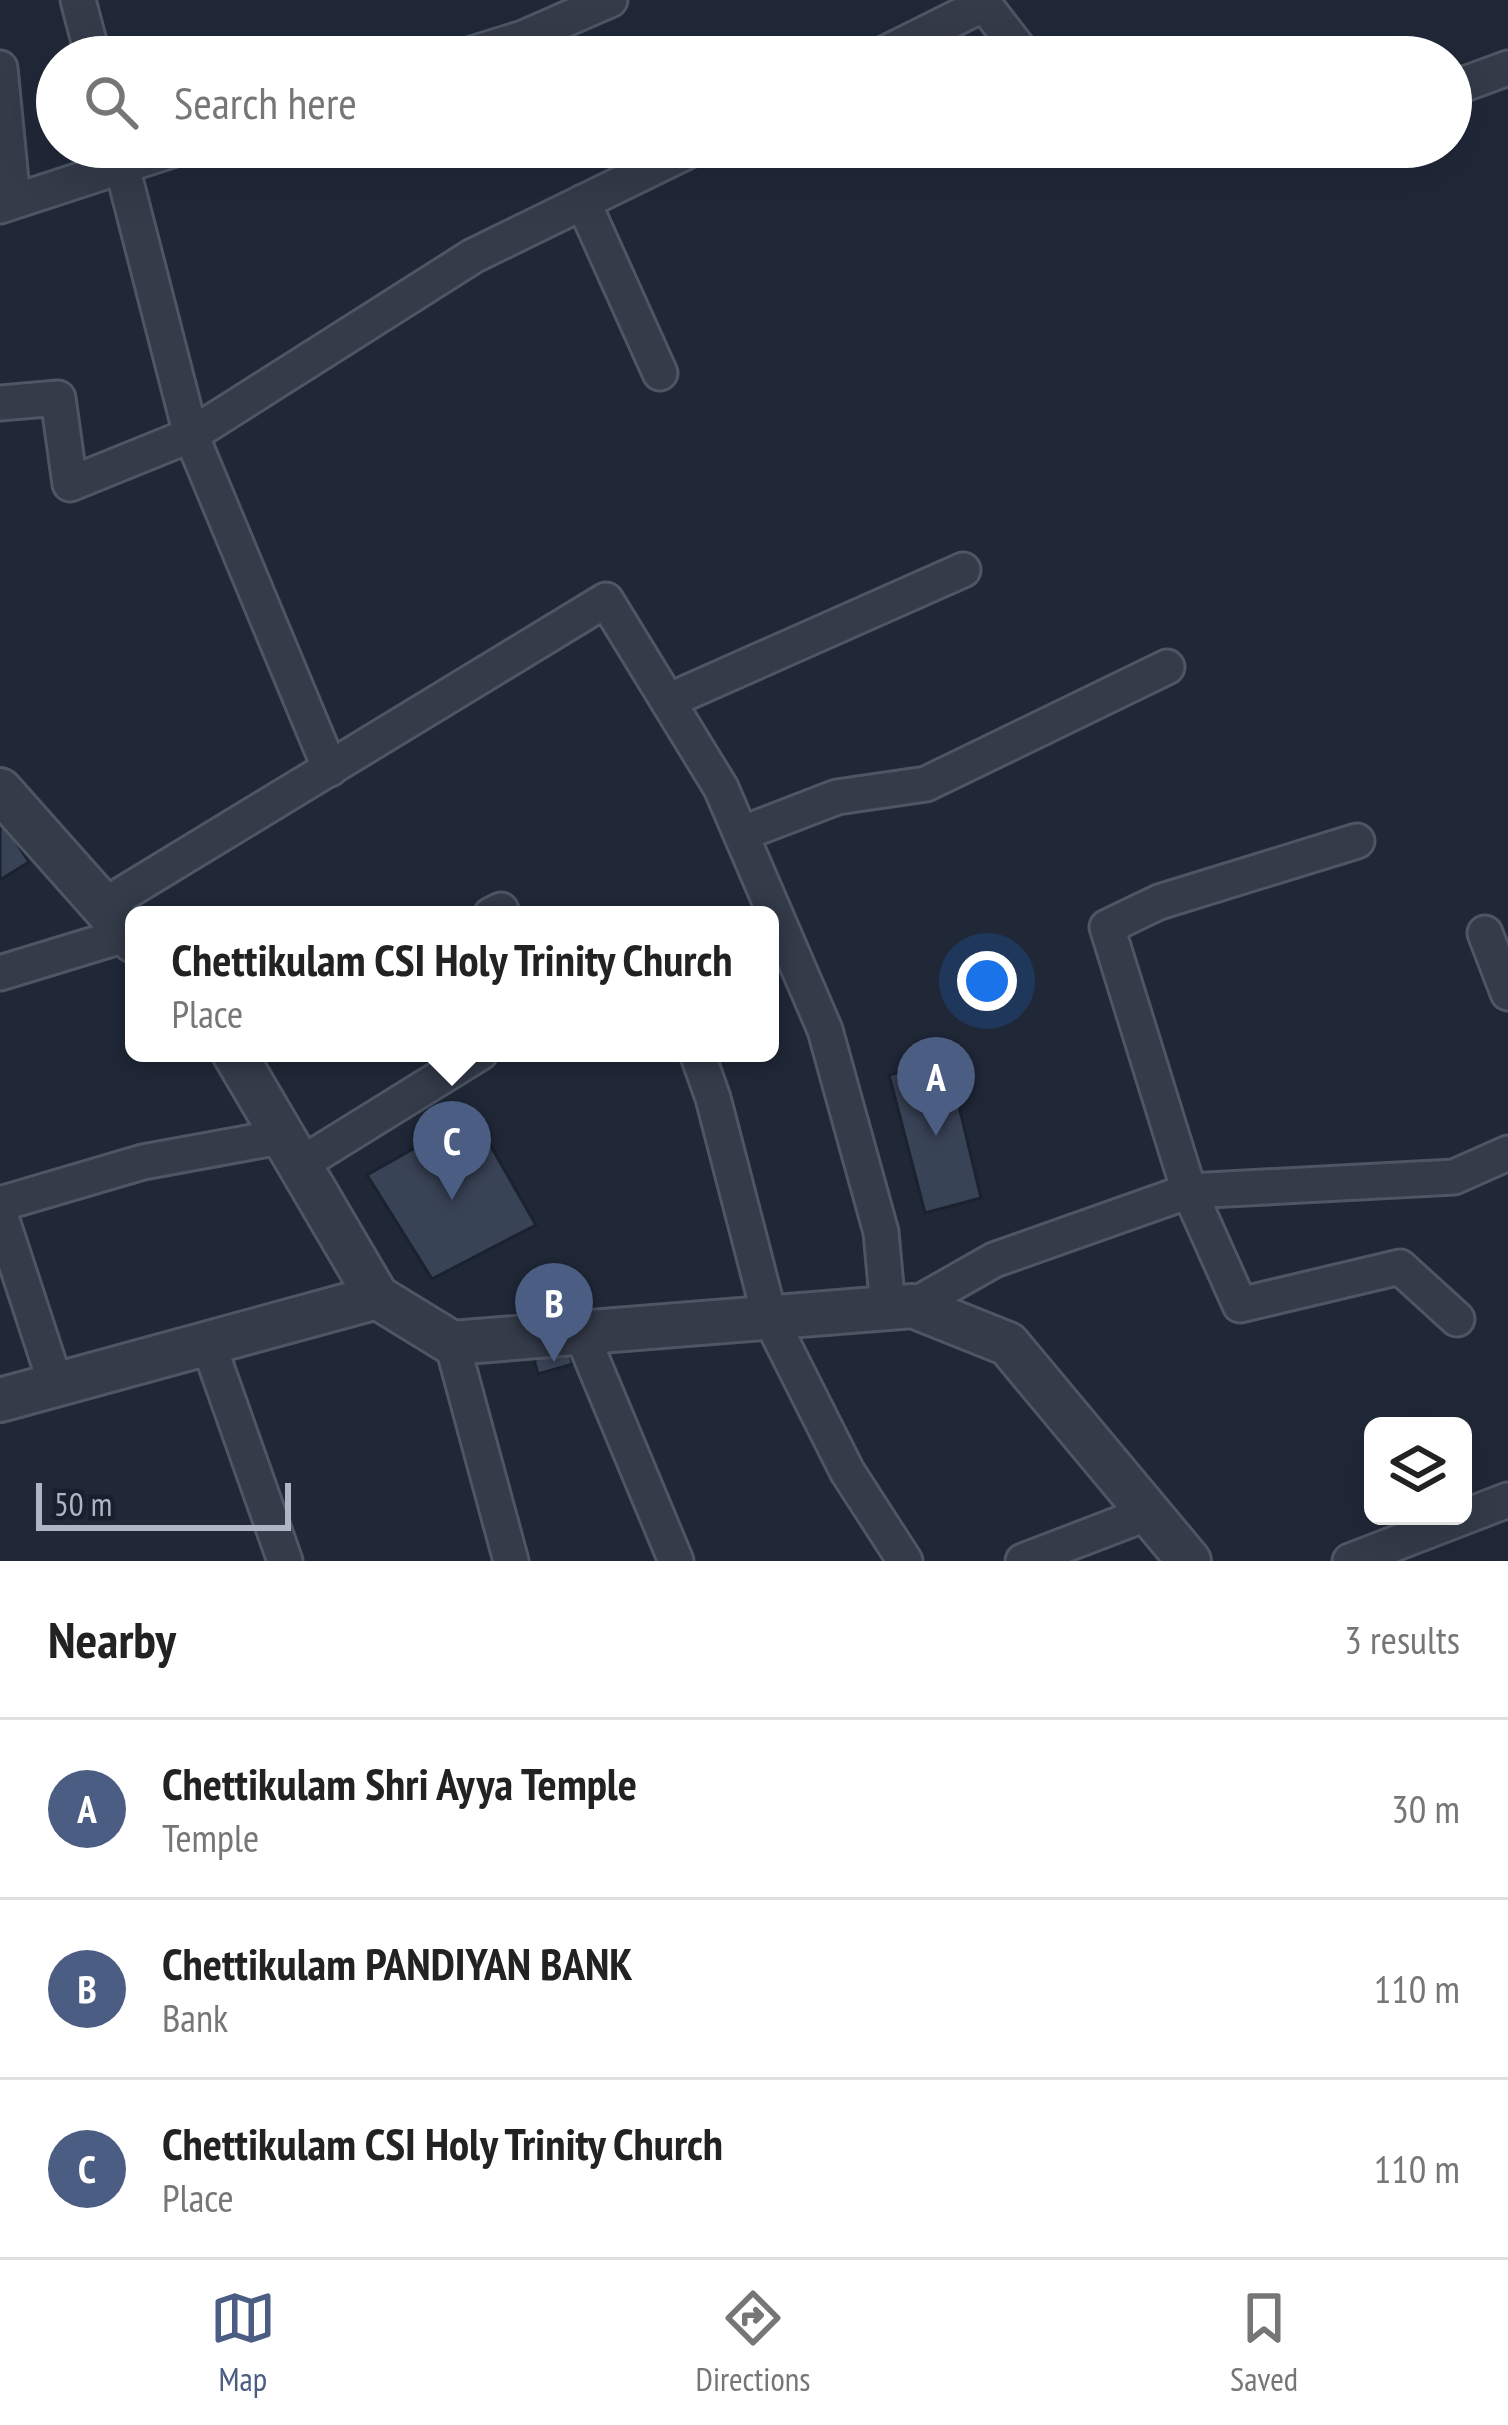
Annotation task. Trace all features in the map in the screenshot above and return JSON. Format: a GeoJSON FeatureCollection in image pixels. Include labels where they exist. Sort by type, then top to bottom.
{"type":"FeatureCollection","features":[{"type":"Feature","properties":{"kind":"street"},"geometry":{"type":"LineString","coordinates":[[78,0],[87,36]]}},
{"type":"Feature","properties":{"kind":"street"},"geometry":{"type":"LineString","coordinates":[[528,36],[610,0]]}},
{"type":"Feature","properties":{"kind":"street"},"geometry":{"type":"LineString","coordinates":[[918,36],[982,2],[1009,36]]}},
{"type":"Feature","properties":{"kind":"street"},"geometry":{"type":"LineString","coordinates":[[1472,81],[1508,68]]}},
{"type":"Feature","properties":{"kind":"street"},"geometry":{"type":"LineString","coordinates":[[1,74],[7,204],[92,168]]}},
{"type":"Feature","properties":{"kind":"street"},"geometry":{"type":"LineString","coordinates":[[123,168],[191,434],[330,769]]}},
{"type":"Feature","properties":{"kind":"street"},"geometry":{"type":"LineString","coordinates":[[0,403],[58,398],[70,484],[191,434],[473,256],[653,168]]}},
{"type":"Feature","properties":{"kind":"street"},"geometry":{"type":"LineString","coordinates":[[583,202],[660,373]]}},
{"type":"Feature","properties":{"kind":"street"},"geometry":{"type":"LineString","coordinates":[[668,701],[963,570]]}},
{"type":"Feature","properties":{"kind":"street"},"geometry":{"type":"LineString","coordinates":[[150,906],[330,769],[606,600],[721,788],[772,906]]}},
{"type":"Feature","properties":{"kind":"street"},"geometry":{"type":"LineString","coordinates":[[741,834],[838,797],[926,784],[1167,667]]}},
{"type":"Feature","properties":{"kind":"street"},"geometry":{"type":"LineString","coordinates":[[0,790],[122,927],[0,974]]}},
{"type":"Feature","properties":{"kind":"street"},"geometry":{"type":"LineString","coordinates":[[1357,841],[1159,902],[1107,928],[1189,1191],[1240,1305],[1400,1267],[1456,1319]]}},
{"type":"Feature","properties":{"kind":"street"},"geometry":{"type":"LineString","coordinates":[[779,923],[825,1030],[900,1307]]}},
{"type":"Feature","properties":{"kind":"street"},"geometry":{"type":"LineString","coordinates":[[1485,933],[1508,993]]}},
{"type":"Feature","properties":{"kind":"street"},"geometry":{"type":"LineString","coordinates":[[239,1062],[377,1297],[452,1343],[900,1307],[994,1260],[1189,1191],[1454,1177],[1508,1153]]}},
{"type":"Feature","properties":{"kind":"street"},"geometry":{"type":"LineString","coordinates":[[0,1204],[143,1162],[293,1150],[463,1062]]}},
{"type":"Feature","properties":{"kind":"street"},"geometry":{"type":"LineString","coordinates":[[700,1062],[770,1318],[848,1471],[904,1561]]}},
{"type":"Feature","properties":{"kind":"street"},"geometry":{"type":"LineString","coordinates":[[0,1214],[56,1385]]}},
{"type":"Feature","properties":{"kind":"street"},"geometry":{"type":"LineString","coordinates":[[0,1400],[377,1297]]}},
{"type":"Feature","properties":{"kind":"street"},"geometry":{"type":"LineString","coordinates":[[900,1307],[1008,1344],[1189,1561]]}},
{"type":"Feature","properties":{"kind":"street"},"geometry":{"type":"LineString","coordinates":[[580,1333],[676,1561]]}},
{"type":"Feature","properties":{"kind":"street"},"geometry":{"type":"LineString","coordinates":[[208,1343],[285,1561]]}},
{"type":"Feature","properties":{"kind":"street"},"geometry":{"type":"LineString","coordinates":[[452,1343],[511,1561]]}},
{"type":"Feature","properties":{"kind":"street"},"geometry":{"type":"LineString","coordinates":[[1350,1561],[1508,1499]]}},
{"type":"Feature","properties":{"kind":"street"},"geometry":{"type":"LineString","coordinates":[[1023,1561],[1148,1513]]}},
{"type":"Feature","properties":{"kind":"building"},"geometry":{"type":"Polygon","coordinates":[[[0,817],[29,862],[0,880],[0,817]]]}},
{"type":"Feature","properties":{"kind":"building"},"geometry":{"type":"Polygon","coordinates":[[[948,1060],[981,1198],[925,1213],[889,1075],[948,1060]]]}},
{"type":"Feature","properties":{"kind":"building"},"geometry":{"type":"Polygon","coordinates":[[[473,1115],[536,1225],[432,1279],[367,1175],[473,1115]]]}},
{"type":"Feature","properties":{"kind":"building"},"geometry":{"type":"Polygon","coordinates":[[[567,1348],[573,1364],[538,1374],[534,1360],[567,1348]]]}},
{"type":"Feature","properties":{"kind":"place","name":"Chettikulam Shri Ayya Temple"},"geometry":{"type":"Point","coordinates":[936,1136]}},
{"type":"Feature","properties":{"kind":"place","name":"Chettikulam CSI Holy Trinity Church"},"geometry":{"type":"Point","coordinates":[452,1200]}},
{"type":"Feature","properties":{"kind":"place","name":"Chettikulam PANDIYAN BANK"},"geometry":{"type":"Point","coordinates":[554,1362]}}]}
